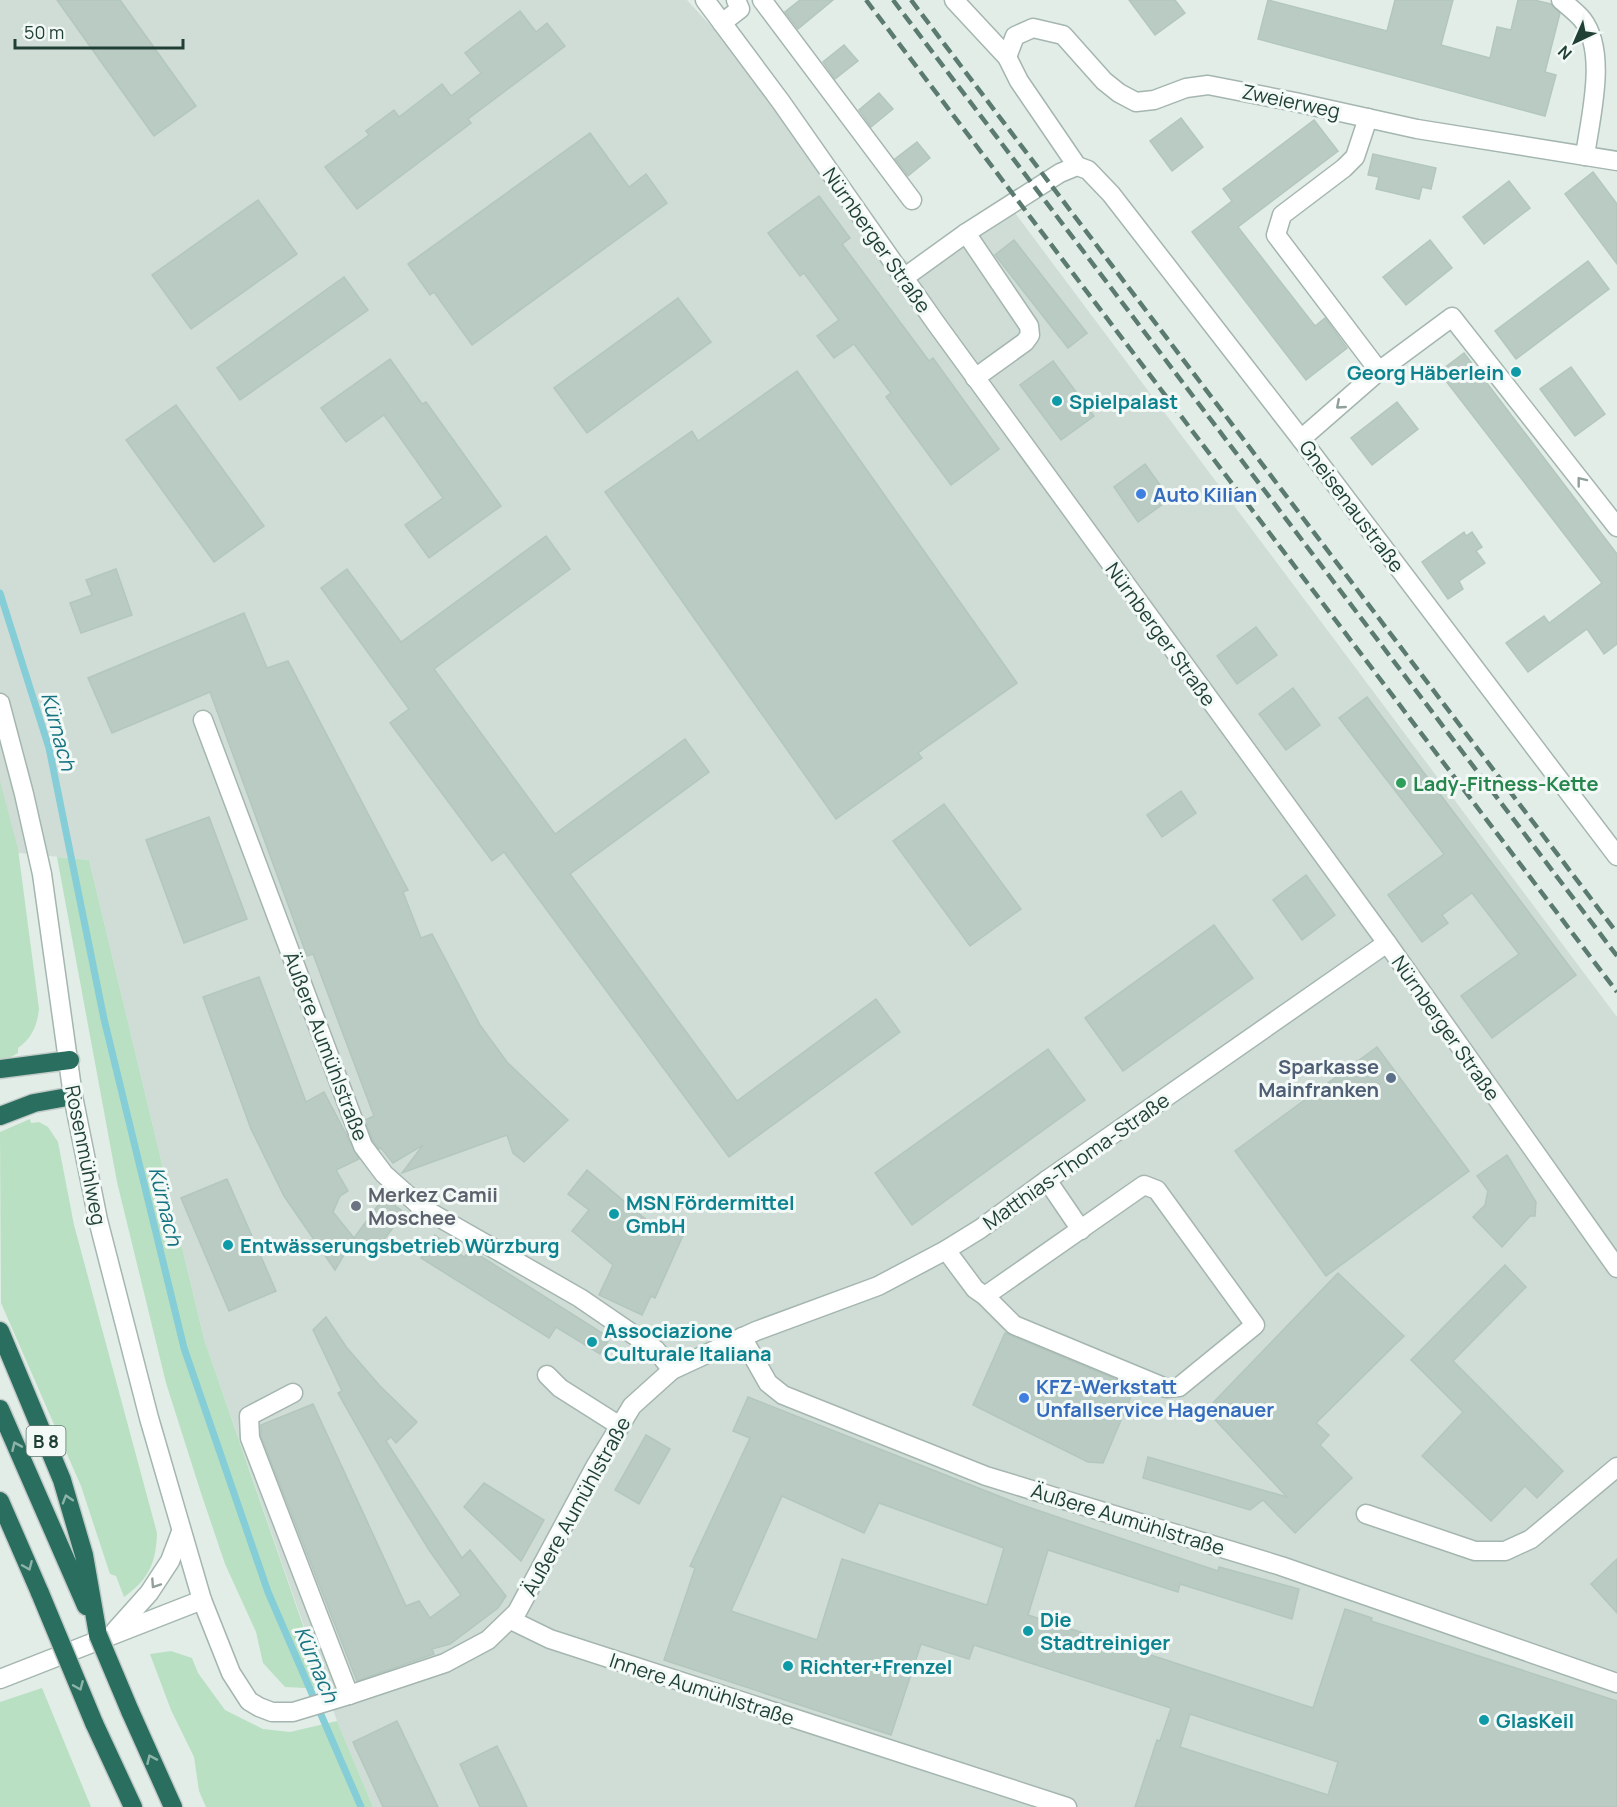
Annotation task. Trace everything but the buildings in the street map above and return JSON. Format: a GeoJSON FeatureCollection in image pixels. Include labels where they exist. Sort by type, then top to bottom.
{"type":"FeatureCollection","features":[{"type":"Feature","properties":{"kind":"highway"},"geometry":{"type":"LineString","coordinates":[[0,1069],[70,1060]]}},
{"type":"Feature","properties":{"kind":"highway"},"geometry":{"type":"LineString","coordinates":[[0,1116],[33,1103],[74,1096]]}},
{"type":"Feature","properties":{"kind":"highway","name":"B 8"},"geometry":{"type":"LineString","coordinates":[[0,1331],[62,1480],[105,1635],[130,1711],[173,1807]]}},
{"type":"Feature","properties":{"kind":"highway","name":"B 8"},"geometry":{"type":"LineString","coordinates":[[0,1409],[73,1576],[105,1635]]}},
{"type":"Feature","properties":{"kind":"highway"},"geometry":{"type":"LineString","coordinates":[[0,1501],[94,1723],[133,1807]]}},
{"type":"Feature","properties":{"kind":"street","name":"Nürnberger Straße"},"geometry":{"type":"LineString","coordinates":[[705,0],[781,102],[975,378],[1387,943],[1617,1268]]}},
{"type":"Feature","properties":{"kind":"street"},"geometry":{"type":"LineString","coordinates":[[722,23],[740,9],[736,0]]}},
{"type":"Feature","properties":{"kind":"street"},"geometry":{"type":"LineString","coordinates":[[762,0],[912,200]]}},
{"type":"Feature","properties":{"kind":"street","name":"Gneisenaustraße"},"geometry":{"type":"LineString","coordinates":[[954,0],[1007,57],[1019,81],[1077,166],[1088,170],[1104,185],[1301,439],[1617,856]]}},
{"type":"Feature","properties":{"kind":"street"},"geometry":{"type":"LineString","coordinates":[[1561,0],[1582,20],[1593,40],[1596,75],[1585,156]]}},
{"type":"Feature","properties":{"kind":"street","name":"Zweierweg"},"geometry":{"type":"LineString","coordinates":[[1007,57],[1015,36],[1033,28],[1063,35],[1104,81],[1119,93],[1136,102],[1154,100],[1186,88],[1208,85],[1417,129],[1617,161]]}},
{"type":"Feature","properties":{"kind":"street"},"geometry":{"type":"LineString","coordinates":[[1368,118],[1355,157],[1282,215],[1276,235],[1379,371]]}},
{"type":"Feature","properties":{"kind":"street"},"geometry":{"type":"LineString","coordinates":[[905,277],[966,233],[1060,173],[1077,166]]}},
{"type":"Feature","properties":{"kind":"street"},"geometry":{"type":"LineString","coordinates":[[966,233],[1029,326],[1030,335],[1025,342],[975,378]]}},
{"type":"Feature","properties":{"kind":"street"},"geometry":{"type":"LineString","coordinates":[[1301,439],[1379,371],[1452,317],[1617,527]]}},
{"type":"Feature","properties":{"kind":"street","name":"Rosenmühlweg"},"geometry":{"type":"LineString","coordinates":[[0,704],[42,874],[74,1096],[98,1220],[181,1532],[202,1600]]}},
{"type":"Feature","properties":{"kind":"street","name":"Äußere Aumühlstraße"},"geometry":{"type":"LineString","coordinates":[[203,720],[363,1146],[384,1174],[421,1207],[580,1298],[656,1350],[672,1370]]}},
{"type":"Feature","properties":{"kind":"street","name":"Matthias-Thoma-Straße"},"geometry":{"type":"LineString","coordinates":[[742,1337],[878,1286],[946,1250],[980,1229],[1387,943]]}},
{"type":"Feature","properties":{"kind":"street"},"geometry":{"type":"LineString","coordinates":[[1047,1180],[1081,1230]]}},
{"type":"Feature","properties":{"kind":"street"},"geometry":{"type":"LineString","coordinates":[[946,1250],[975,1289],[1014,1325],[1166,1388],[1179,1387],[1255,1325],[1157,1190],[1144,1185],[985,1296]]}},
{"type":"Feature","properties":{"kind":"street","name":"Äußere Aumühlstraße"},"geometry":{"type":"LineString","coordinates":[[511,1620],[595,1467],[632,1406],[672,1370],[742,1337],[768,1383],[783,1395],[900,1442],[986,1476],[1281,1566],[1617,1683]]}},
{"type":"Feature","properties":{"kind":"street"},"geometry":{"type":"LineString","coordinates":[[547,1375],[560,1388],[620,1426]]}},
{"type":"Feature","properties":{"kind":"street"},"geometry":{"type":"LineString","coordinates":[[293,1393],[249,1416],[249,1438],[346,1696]]}},
{"type":"Feature","properties":{"kind":"street"},"geometry":{"type":"LineString","coordinates":[[1366,1514],[1475,1551],[1506,1551],[1531,1539],[1617,1467]]}},
{"type":"Feature","properties":{"kind":"street"},"geometry":{"type":"LineString","coordinates":[[105,1635],[149,1593],[170,1561],[181,1532]]}},
{"type":"Feature","properties":{"kind":"street"},"geometry":{"type":"LineString","coordinates":[[0,1678],[105,1635],[202,1600],[231,1673],[249,1701],[272,1712],[294,1712],[445,1662],[488,1640],[511,1620]]}},
{"type":"Feature","properties":{"kind":"street","name":"Innere Aumühlstraße"},"geometry":{"type":"LineString","coordinates":[[511,1620],[550,1639],[1067,1807]]}},
{"type":"Feature","properties":{"kind":"shaded area"},"geometry":{"type":"Polygon","coordinates":[[[0,0],[687,0],[781,102],[872,231],[909,263],[1006,201],[1617,1017],[1617,1807],[373,1807],[337,1721],[204,1339],[89,860],[0,851],[0,0]]]}},
{"type":"Feature","properties":{"kind":"green space"},"geometry":{"type":"Polygon","coordinates":[[[0,781],[18,849],[39,1009],[33,1031],[18,1048],[18,1053],[9,1058],[0,1059],[0,781]]]}},
{"type":"Feature","properties":{"kind":"green space"},"geometry":{"type":"Polygon","coordinates":[[[57,857],[89,860],[204,1339],[325,1689],[285,1687],[263,1663],[256,1632],[225,1564],[201,1493],[166,1383],[117,1182],[57,857]]]}},
{"type":"Feature","properties":{"kind":"green space"},"geometry":{"type":"Polygon","coordinates":[[[30,1119],[31,1123],[39,1122],[48,1127],[58,1142],[74,1225],[157,1533],[150,1570],[140,1584],[124,1597],[116,1576],[110,1574],[81,1486],[1,1303],[0,1132],[30,1119]]]}},
{"type":"Feature","properties":{"kind":"green space"},"geometry":{"type":"Polygon","coordinates":[[[171,1651],[192,1658],[198,1673],[225,1710],[263,1729],[290,1732],[337,1721],[373,1807],[206,1807],[199,1791],[194,1757],[171,1710],[150,1654],[171,1651]]]}},
{"type":"Feature","properties":{"kind":"green space"},"geometry":{"type":"Polygon","coordinates":[[[42,1688],[91,1807],[0,1807],[0,1702],[42,1688]]]}},
{"type":"Feature","properties":{"kind":"waterway","name":"Kürnach"},"geometry":{"type":"LineString","coordinates":[[0,593],[49,748],[104,1019],[184,1348],[268,1592],[361,1807]]}},
{"type":"Feature","properties":{"kind":"railway"},"geometry":{"type":"LineString","coordinates":[[866,0],[1617,992]]}},
{"type":"Feature","properties":{"kind":"railway"},"geometry":{"type":"LineString","coordinates":[[893,0],[1617,956]]}},
{"type":"Feature","properties":{"kind":"railway"},"geometry":{"type":"LineString","coordinates":[[911,0],[1617,933]]}},
{"type":"Feature","properties":{"kind":"place","name":"Georg Häberlein"},"geometry":{"type":"Point","coordinates":[1516,372]}},
{"type":"Feature","properties":{"kind":"place","name":"Spielpalast"},"geometry":{"type":"Point","coordinates":[1057,401]}},
{"type":"Feature","properties":{"kind":"place","name":"Auto Kilian"},"geometry":{"type":"Point","coordinates":[1141,494]}},
{"type":"Feature","properties":{"kind":"place","name":"Lady-Fitness-Kette"},"geometry":{"type":"Point","coordinates":[1401,783]}},
{"type":"Feature","properties":{"kind":"place","name":"Sparkasse Mainfranken"},"geometry":{"type":"Point","coordinates":[1391,1078]}},
{"type":"Feature","properties":{"kind":"place","name":"Merkez Camii Moschee"},"geometry":{"type":"Point","coordinates":[356,1206]}},
{"type":"Feature","properties":{"kind":"place","name":"MSN Fördermittel GmbH"},"geometry":{"type":"Point","coordinates":[614,1214]}},
{"type":"Feature","properties":{"kind":"place","name":"Entwässerungsbetrieb Würzburg"},"geometry":{"type":"Point","coordinates":[228,1245]}},
{"type":"Feature","properties":{"kind":"place","name":"Associazione Culturale Italiana"},"geometry":{"type":"Point","coordinates":[592,1342]}},
{"type":"Feature","properties":{"kind":"place","name":"KFZ-Werkstatt Unfallservice Hagenauer"},"geometry":{"type":"Point","coordinates":[1024,1398]}},
{"type":"Feature","properties":{"kind":"place","name":"Die Stadtreiniger"},"geometry":{"type":"Point","coordinates":[1028,1631]}},
{"type":"Feature","properties":{"kind":"place","name":"Richter+Frenzel"},"geometry":{"type":"Point","coordinates":[788,1666]}},
{"type":"Feature","properties":{"kind":"place","name":"GlasKeil"},"geometry":{"type":"Point","coordinates":[1484,1720]}}]}
